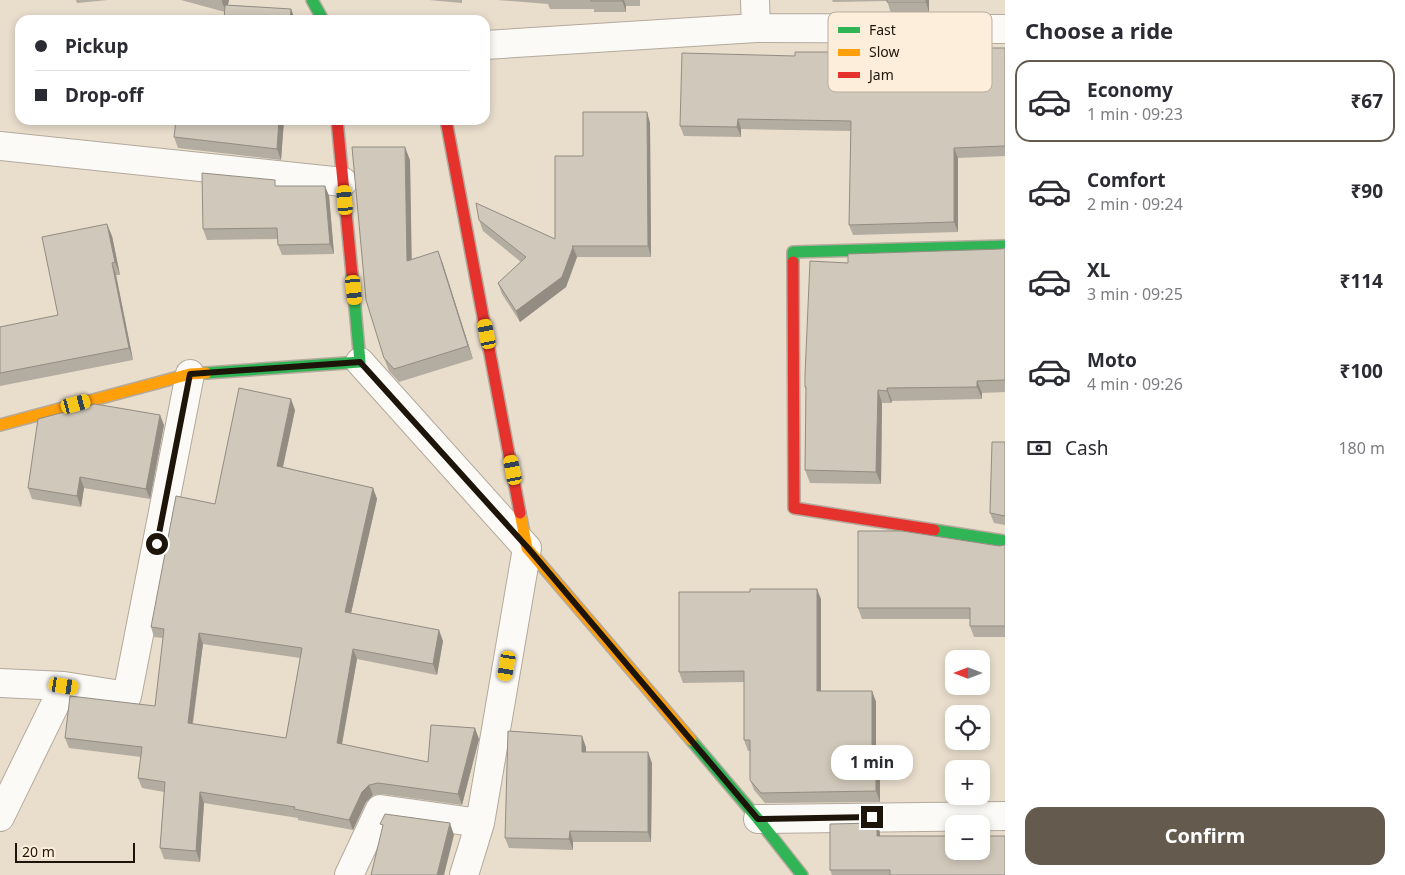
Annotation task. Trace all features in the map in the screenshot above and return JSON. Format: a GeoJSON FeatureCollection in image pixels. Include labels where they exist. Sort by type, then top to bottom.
{"type":"FeatureCollection","features":[{"type":"Feature","properties":{"kind":"street"},"geometry":{"type":"LineString","coordinates":[[312,0],[320,15]]}},
{"type":"Feature","properties":{"kind":"street"},"geometry":{"type":"LineString","coordinates":[[755,0],[756,28]]}},
{"type":"Feature","properties":{"kind":"street"},"geometry":{"type":"LineString","coordinates":[[490,45],[756,28],[828,28]]}},
{"type":"Feature","properties":{"kind":"street"},"geometry":{"type":"LineString","coordinates":[[992,29],[1005,29]]}},
{"type":"Feature","properties":{"kind":"street"},"geometry":{"type":"LineString","coordinates":[[337,125],[360,362],[528,548],[758,819],[802,875]]}},
{"type":"Feature","properties":{"kind":"street"},"geometry":{"type":"LineString","coordinates":[[447,125],[528,548],[480,823],[464,875]]}},
{"type":"Feature","properties":{"kind":"street"},"geometry":{"type":"LineString","coordinates":[[0,146],[343,182]]}},
{"type":"Feature","properties":{"kind":"street"},"geometry":{"type":"LineString","coordinates":[[1005,246],[793,252],[794,508],[1005,541]]}},
{"type":"Feature","properties":{"kind":"street"},"geometry":{"type":"LineString","coordinates":[[0,425],[190,374],[360,362]]}},
{"type":"Feature","properties":{"kind":"street"},"geometry":{"type":"LineString","coordinates":[[0,684],[64,686],[127,696],[190,374]]}},
{"type":"Feature","properties":{"kind":"street"},"geometry":{"type":"LineString","coordinates":[[0,818],[64,686]]}},
{"type":"Feature","properties":{"kind":"street"},"geometry":{"type":"LineString","coordinates":[[349,875],[380,809],[480,823]]}},
{"type":"Feature","properties":{"kind":"street"},"geometry":{"type":"LineString","coordinates":[[758,819],[1005,816]]}},
{"type":"Feature","properties":{"kind":"building"},"geometry":{"type":"Polygon","coordinates":[[[622,0],[622,1],[591,1],[622,0]]]}},
{"type":"Feature","properties":{"kind":"building"},"geometry":{"type":"Polygon","coordinates":[[[887,0],[926,0],[926,2],[887,2],[887,0]]]}},
{"type":"Feature","properties":{"kind":"building"},"geometry":{"type":"Polygon","coordinates":[[[225,5],[291,9],[290,15],[224,15],[225,5]]]}},
{"type":"Feature","properties":{"kind":"building"},"geometry":{"type":"Polygon","coordinates":[[[992,48],[1005,48],[1005,146],[954,148],[954,222],[849,225],[851,121],[738,119],[737,127],[680,126],[682,53],[795,56],[795,52],[828,52],[828,92],[992,92],[992,48]]]}},
{"type":"Feature","properties":{"kind":"building"},"geometry":{"type":"Polygon","coordinates":[[[583,112],[647,112],[648,246],[572,246],[562,277],[516,311],[498,283],[526,257],[479,220],[476,203],[555,239],[555,156],[583,156],[583,112]]]}},
{"type":"Feature","properties":{"kind":"building"},"geometry":{"type":"Polygon","coordinates":[[[175,125],[279,125],[277,149],[174,137],[175,125]]]}},
{"type":"Feature","properties":{"kind":"building"},"geometry":{"type":"Polygon","coordinates":[[[352,147],[405,147],[407,261],[438,251],[468,346],[394,369],[384,358],[366,300],[352,147]]]}},
{"type":"Feature","properties":{"kind":"building"},"geometry":{"type":"Polygon","coordinates":[[[202,173],[275,180],[275,186],[325,186],[330,244],[278,245],[277,228],[203,229],[202,173]]]}},
{"type":"Feature","properties":{"kind":"building"},"geometry":{"type":"Polygon","coordinates":[[[107,224],[115,262],[112,263],[129,348],[0,373],[0,327],[58,315],[42,237],[107,224]]]}},
{"type":"Feature","properties":{"kind":"building"},"geometry":{"type":"Polygon","coordinates":[[[1005,248],[1005,380],[977,381],[977,387],[887,388],[887,391],[878,390],[876,472],[805,470],[805,375],[810,261],[848,263],[848,254],[1005,248]]]}},
{"type":"Feature","properties":{"kind":"building"},"geometry":{"type":"Polygon","coordinates":[[[239,388],[291,399],[277,466],[373,488],[345,612],[439,630],[433,664],[353,649],[337,743],[428,762],[431,725],[475,728],[458,794],[378,783],[369,785],[362,792],[349,820],[294,809],[295,807],[200,792],[196,851],[160,848],[165,782],[138,778],[142,747],[65,738],[70,696],[155,706],[164,629],[151,627],[176,496],[215,504],[239,388]],[[199,633],[188,723],[286,738],[302,648],[199,633]]]}},
{"type":"Feature","properties":{"kind":"building"},"geometry":{"type":"Polygon","coordinates":[[[95,404],[160,415],[146,489],[80,477],[77,496],[28,488],[38,419],[95,404]]]}},
{"type":"Feature","properties":{"kind":"building"},"geometry":{"type":"Polygon","coordinates":[[[992,442],[1005,442],[1005,516],[990,513],[992,442]]]}},
{"type":"Feature","properties":{"kind":"building"},"geometry":{"type":"Polygon","coordinates":[[[858,531],[902,531],[999,546],[1005,545],[1005,626],[970,626],[970,608],[858,608],[858,531]]]}},
{"type":"Feature","properties":{"kind":"building"},"geometry":{"type":"Polygon","coordinates":[[[750,589],[817,589],[817,691],[872,691],[872,750],[876,750],[876,791],[761,793],[750,780],[750,740],[744,740],[744,671],[679,672],[679,592],[750,592],[750,589]]]}},
{"type":"Feature","properties":{"kind":"building"},"geometry":{"type":"Polygon","coordinates":[[[508,731],[582,736],[582,752],[648,752],[648,832],[570,831],[569,839],[505,838],[508,731]]]}},
{"type":"Feature","properties":{"kind":"building"},"geometry":{"type":"Polygon","coordinates":[[[385,814],[450,823],[437,875],[371,875],[383,825],[380,824],[385,814]]]}},
{"type":"Feature","properties":{"kind":"building"},"geometry":{"type":"Polygon","coordinates":[[[877,823],[877,836],[945,836],[945,860],[990,860],[990,836],[1005,836],[1005,875],[890,875],[890,870],[830,870],[830,824],[877,823]]]}},
{"type":"Feature","properties":{"kind":"traffic: fast"},"geometry":{"type":"LineString","coordinates":[[312,0],[320,15]]}},
{"type":"Feature","properties":{"kind":"traffic: fast"},"geometry":{"type":"LineString","coordinates":[[793,262],[793,252],[1005,246]]}},
{"type":"Feature","properties":{"kind":"traffic: fast"},"geometry":{"type":"LineString","coordinates":[[206,373],[360,362],[352,274]]}},
{"type":"Feature","properties":{"kind":"traffic: fast"},"geometry":{"type":"LineString","coordinates":[[934,530],[1005,541]]}},
{"type":"Feature","properties":{"kind":"traffic: fast"},"geometry":{"type":"LineString","coordinates":[[691,740],[758,819],[802,875]]}},
{"type":"Feature","properties":{"kind":"traffic: slow"},"geometry":{"type":"LineString","coordinates":[[0,425],[190,374],[206,373]]}},
{"type":"Feature","properties":{"kind":"traffic: slow"},"geometry":{"type":"LineString","coordinates":[[520,513],[527,548],[691,740]]}},
{"type":"Feature","properties":{"kind":"traffic: jam"},"geometry":{"type":"LineString","coordinates":[[337,125],[352,274]]}},
{"type":"Feature","properties":{"kind":"traffic: jam"},"geometry":{"type":"LineString","coordinates":[[447,125],[520,513]]}},
{"type":"Feature","properties":{"kind":"traffic: jam"},"geometry":{"type":"LineString","coordinates":[[793,262],[794,508],[934,530]]}},
{"type":"Feature","properties":{"kind":"route"},"geometry":{"type":"LineString","coordinates":[[157,544],[190,374],[360,362],[528,548],[758,819],[872,817]]}}]}
